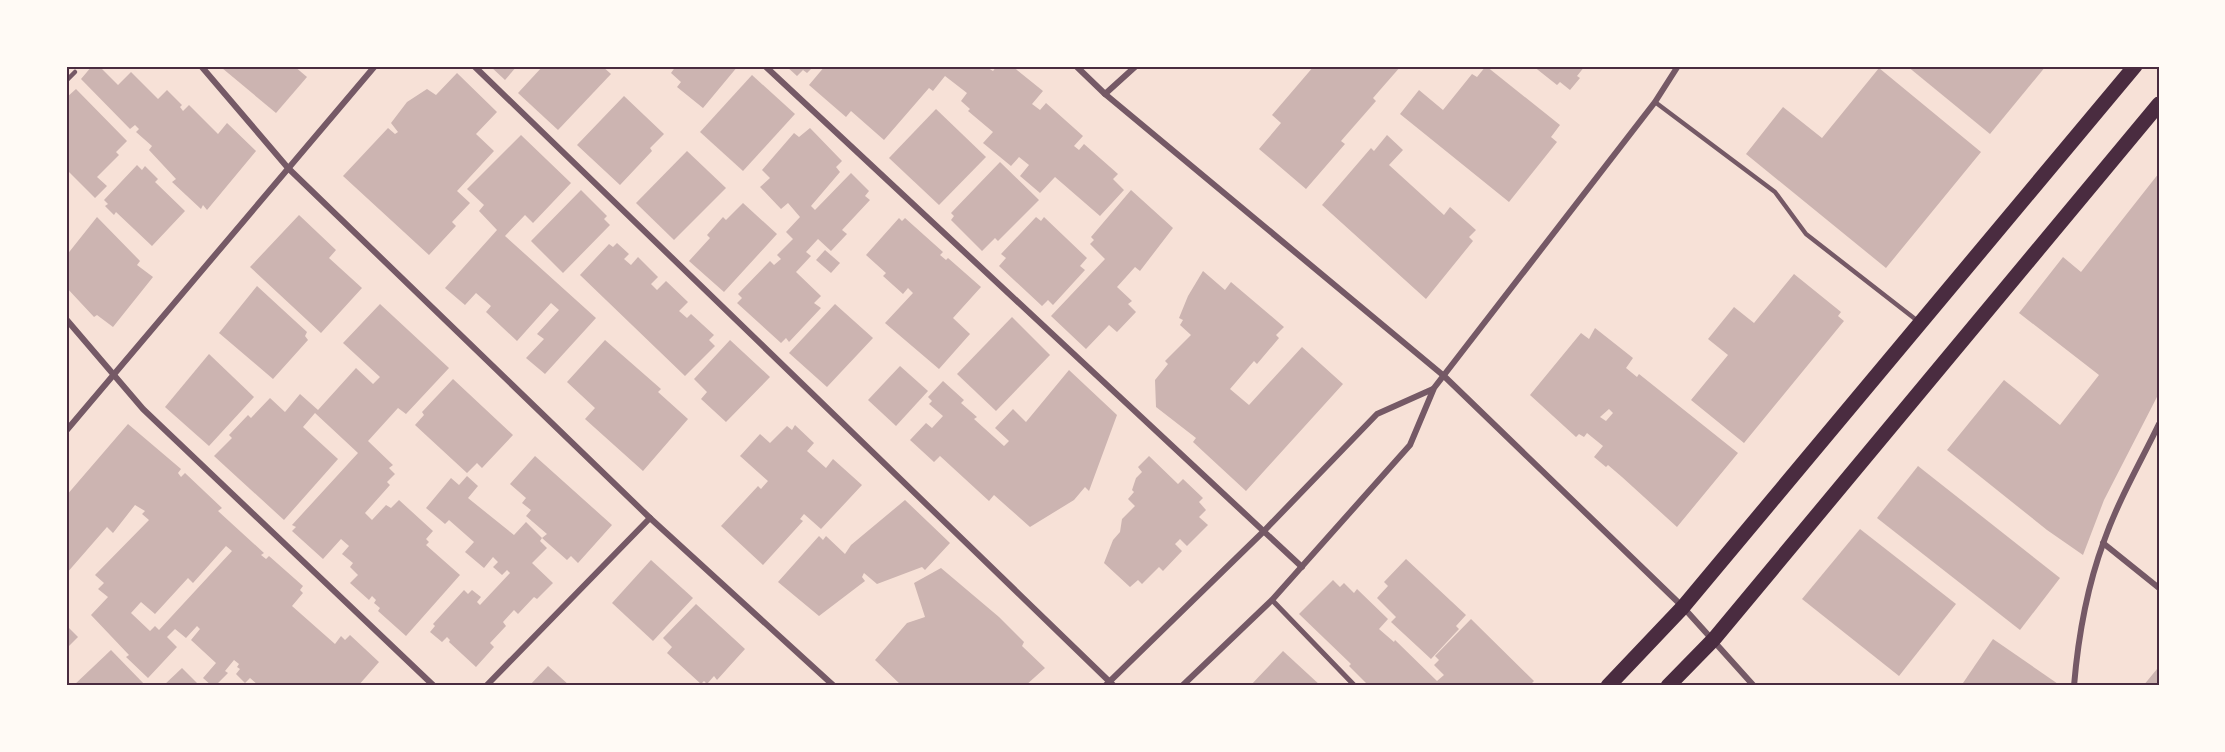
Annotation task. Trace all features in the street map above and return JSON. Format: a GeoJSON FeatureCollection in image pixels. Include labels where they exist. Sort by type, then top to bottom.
{"type":"FeatureCollection","features":[{"type":"Feature","properties":{"kind":"main road"},"geometry":{"type":"LineString","coordinates":[[1608,686],[1683,607],[1922,324],[2135,66]]}},
{"type":"Feature","properties":{"kind":"main road"},"geometry":{"type":"LineString","coordinates":[[1668,686],[1714,639],[2159,104]]}},
{"type":"Feature","properties":{"kind":"street"},"geometry":{"type":"LineString","coordinates":[[201,66],[288,168],[650,518],[834,686]]}},
{"type":"Feature","properties":{"kind":"street"},"geometry":{"type":"LineString","coordinates":[[66,432],[375,66]]}},
{"type":"Feature","properties":{"kind":"street"},"geometry":{"type":"LineString","coordinates":[[474,66],[1109,685],[1263,532],[1377,414],[1434,388]]}},
{"type":"Feature","properties":{"kind":"street"},"geometry":{"type":"LineString","coordinates":[[765,66],[1302,567]]}},
{"type":"Feature","properties":{"kind":"street"},"geometry":{"type":"LineString","coordinates":[[1076,66],[1106,94],[1444,376],[1683,607],[1754,686]]}},
{"type":"Feature","properties":{"kind":"street"},"geometry":{"type":"LineString","coordinates":[[1106,94],[1136,66]]}},
{"type":"Feature","properties":{"kind":"street"},"geometry":{"type":"LineString","coordinates":[[1182,686],[1272,600],[1410,445],[1434,388],[1655,102],[1678,66]]}},
{"type":"Feature","properties":{"kind":"street"},"geometry":{"type":"LineString","coordinates":[[66,319],[143,409],[434,686]]}},
{"type":"Feature","properties":{"kind":"street"},"geometry":{"type":"LineString","coordinates":[[2074,686],[2077,656],[2087,606],[2103,543],[2119,504],[2159,424]]}},
{"type":"Feature","properties":{"kind":"street"},"geometry":{"type":"LineString","coordinates":[[486,686],[650,518]]}},
{"type":"Feature","properties":{"kind":"street"},"geometry":{"type":"LineString","coordinates":[[2103,543],[2159,588]]}},
{"type":"Feature","properties":{"kind":"street"},"geometry":{"type":"LineString","coordinates":[[1272,600],[1355,686]]}},
{"type":"Feature","properties":{"kind":"lane"},"geometry":{"type":"LineString","coordinates":[[66,81],[75,72]]}},
{"type":"Feature","properties":{"kind":"lane"},"geometry":{"type":"LineString","coordinates":[[1655,102],[1775,192],[1806,234],[1922,324]]}},
{"type":"Feature","properties":{"kind":"building"},"geometry":{"type":"Polygon","coordinates":[[[92,66],[99,66],[118,85],[131,72],[158,99],[167,90],[182,105],[180,107],[183,111],[189,105],[218,134],[227,123],[256,151],[207,210],[203,205],[201,209],[172,182],[176,179],[149,150],[152,146],[136,132],[139,129],[135,125],[130,129],[81,79],[92,66]]]}},
{"type":"Feature","properties":{"kind":"building"},"geometry":{"type":"Polygon","coordinates":[[[224,66],[294,66],[307,77],[276,113],[222,68],[224,66]]]}},
{"type":"Feature","properties":{"kind":"building"},"geometry":{"type":"Polygon","coordinates":[[[490,66],[517,66],[505,80],[490,66]]]}},
{"type":"Feature","properties":{"kind":"building"},"geometry":{"type":"Polygon","coordinates":[[[543,66],[602,66],[611,74],[558,130],[518,93],[543,66]]]}},
{"type":"Feature","properties":{"kind":"building"},"geometry":{"type":"Polygon","coordinates":[[[676,66],[738,66],[703,108],[677,87],[681,82],[671,73],[676,66]]]}},
{"type":"Feature","properties":{"kind":"building"},"geometry":{"type":"Polygon","coordinates":[[[786,66],[814,66],[807,73],[803,70],[797,76],[786,66]]]}},
{"type":"Feature","properties":{"kind":"building"},"geometry":{"type":"Polygon","coordinates":[[[825,66],[870,66],[873,69],[875,66],[990,66],[988,68],[993,71],[997,66],[1012,66],[1043,91],[1032,104],[1040,110],[1046,103],[1083,136],[1074,146],[1079,150],[1084,144],[1118,174],[1113,179],[1124,190],[1100,216],[1055,177],[1040,193],[1020,176],[1029,165],[1019,157],[1011,166],[983,143],[993,132],[968,111],[970,109],[961,101],[967,93],[945,76],[933,91],[929,88],[884,140],[851,111],[846,117],[809,85],[825,66]]]}},
{"type":"Feature","properties":{"kind":"building"},"geometry":{"type":"Polygon","coordinates":[[[1314,66],[1401,66],[1373,98],[1376,101],[1341,141],[1345,144],[1306,189],[1259,149],[1281,123],[1272,115],[1314,66]]]}},
{"type":"Feature","properties":{"kind":"building"},"geometry":{"type":"Polygon","coordinates":[[[1486,66],[1560,125],[1551,137],[1557,142],[1509,202],[1400,114],[1419,90],[1443,110],[1472,74],[1477,77],[1486,66]]]}},
{"type":"Feature","properties":{"kind":"building"},"geometry":{"type":"Polygon","coordinates":[[[1533,66],[1585,66],[1577,76],[1580,78],[1570,90],[1560,82],[1557,85],[1533,66]]]}},
{"type":"Feature","properties":{"kind":"building"},"geometry":{"type":"Polygon","coordinates":[[[1907,66],[2046,66],[1990,134],[1907,66]]]}},
{"type":"Feature","properties":{"kind":"building"},"geometry":{"type":"Polygon","coordinates":[[[1879,68],[1981,152],[1886,268],[1746,154],[1783,107],[1822,138],[1879,68]]]}},
{"type":"Feature","properties":{"kind":"building"},"geometry":{"type":"Polygon","coordinates":[[[457,73],[497,112],[476,134],[494,151],[457,191],[470,203],[452,222],[456,226],[429,255],[343,176],[388,128],[395,134],[398,132],[391,123],[407,102],[427,89],[436,95],[457,73]]]}},
{"type":"Feature","properties":{"kind":"building"},"geometry":{"type":"Polygon","coordinates":[[[752,75],[795,114],[743,171],[700,132],[752,75]]]}},
{"type":"Feature","properties":{"kind":"building"},"geometry":{"type":"Polygon","coordinates":[[[76,89],[127,141],[116,152],[119,155],[97,177],[107,186],[95,198],[66,169],[66,98],[76,89]]]}},
{"type":"Feature","properties":{"kind":"building"},"geometry":{"type":"Polygon","coordinates":[[[624,96],[664,134],[650,148],[652,151],[620,185],[577,145],[624,96]]]}},
{"type":"Feature","properties":{"kind":"building"},"geometry":{"type":"Polygon","coordinates":[[[936,109],[986,157],[939,205],[889,158],[936,109]]]}},
{"type":"Feature","properties":{"kind":"building"},"geometry":{"type":"Polygon","coordinates":[[[810,128],[842,161],[836,167],[840,172],[811,206],[815,210],[851,173],[869,191],[865,196],[870,200],[842,230],[847,234],[831,251],[818,239],[806,252],[811,256],[796,272],[821,296],[814,303],[821,308],[789,342],[786,338],[781,343],[737,303],[742,298],[738,294],[770,261],[774,265],[781,259],[777,255],[793,239],[786,232],[800,217],[788,203],[781,209],[760,187],[770,178],[762,170],[794,133],[799,137],[810,128]]]}},
{"type":"Feature","properties":{"kind":"building"},"geometry":{"type":"Polygon","coordinates":[[[521,135],[571,183],[533,223],[525,215],[505,236],[596,318],[545,374],[526,358],[544,339],[537,334],[559,310],[551,303],[517,341],[486,312],[491,306],[476,293],[465,305],[445,288],[497,230],[479,211],[484,205],[467,189],[521,135]]]}},
{"type":"Feature","properties":{"kind":"building"},"geometry":{"type":"Polygon","coordinates":[[[1387,135],[1403,150],[1389,165],[1444,215],[1450,207],[1476,230],[1469,237],[1473,241],[1426,299],[1322,205],[1371,148],[1374,151],[1387,135]]]}},
{"type":"Feature","properties":{"kind":"building"},"geometry":{"type":"Polygon","coordinates":[[[687,151],[726,188],[674,240],[636,203],[687,151]]]}},
{"type":"Feature","properties":{"kind":"building"},"geometry":{"type":"Polygon","coordinates":[[[1000,162],[1039,200],[998,241],[995,238],[982,251],[951,220],[954,216],[951,213],[1000,162]]]}},
{"type":"Feature","properties":{"kind":"building"},"geometry":{"type":"Polygon","coordinates":[[[137,165],[142,170],[145,166],[158,179],[155,182],[185,211],[152,246],[116,212],[114,215],[105,206],[108,204],[104,200],[137,165]]]}},
{"type":"Feature","properties":{"kind":"building"},"geometry":{"type":"Polygon","coordinates":[[[2159,173],[2159,393],[2104,500],[2083,555],[2047,530],[1947,450],[2004,380],[2060,425],[2099,375],[2019,313],[2063,257],[2081,272],[2159,173]]]}},
{"type":"Feature","properties":{"kind":"building"},"geometry":{"type":"Polygon","coordinates":[[[581,190],[607,216],[604,219],[610,225],[563,273],[531,241],[581,190]]]}},
{"type":"Feature","properties":{"kind":"building"},"geometry":{"type":"Polygon","coordinates":[[[1131,190],[1173,228],[1140,271],[1135,267],[1117,287],[1132,301],[1128,304],[1136,312],[1117,332],[1109,325],[1086,349],[1051,316],[1105,259],[1090,244],[1094,240],[1091,237],[1131,190]]]}},
{"type":"Feature","properties":{"kind":"building"},"geometry":{"type":"Polygon","coordinates":[[[743,203],[777,234],[724,292],[689,261],[710,238],[707,235],[723,217],[726,220],[743,203]]]}},
{"type":"Feature","properties":{"kind":"building"},"geometry":{"type":"Polygon","coordinates":[[[299,215],[336,250],[329,258],[362,288],[321,333],[250,267],[299,215]]]}},
{"type":"Feature","properties":{"kind":"building"},"geometry":{"type":"Polygon","coordinates":[[[97,217],[140,261],[137,265],[153,277],[113,327],[97,315],[94,317],[66,287],[66,256],[97,217]]]}},
{"type":"Feature","properties":{"kind":"building"},"geometry":{"type":"Polygon","coordinates":[[[1036,217],[1041,221],[1044,217],[1087,258],[1080,266],[1085,270],[1053,305],[1048,300],[1042,306],[999,266],[1006,258],[1001,254],[1036,217]]]}},
{"type":"Feature","properties":{"kind":"building"},"geometry":{"type":"Polygon","coordinates":[[[899,218],[902,221],[905,218],[943,252],[940,255],[946,260],[948,258],[981,287],[953,318],[970,334],[939,369],[885,323],[913,293],[908,288],[903,294],[883,276],[886,273],[866,255],[899,218]]]}},
{"type":"Feature","properties":{"kind":"building"},"geometry":{"type":"Polygon","coordinates":[[[617,243],[629,254],[624,259],[631,265],[638,257],[658,277],[651,284],[657,290],[666,281],[688,302],[679,311],[687,318],[691,314],[714,335],[709,340],[715,346],[685,376],[580,275],[609,244],[613,247],[617,243]]]}},
{"type":"Feature","properties":{"kind":"building"},"geometry":{"type":"Polygon","coordinates":[[[825,250],[840,263],[831,273],[816,260],[825,250]]]}},
{"type":"Feature","properties":{"kind":"building"},"geometry":{"type":"Polygon","coordinates":[[[1203,271],[1225,290],[1231,282],[1284,327],[1276,335],[1279,338],[1257,364],[1254,361],[1230,389],[1249,405],[1302,347],[1343,384],[1246,491],[1193,442],[1196,438],[1156,407],[1155,380],[1168,364],[1165,361],[1191,335],[1180,325],[1183,320],[1179,318],[1188,296],[1203,271]]]}},
{"type":"Feature","properties":{"kind":"building"},"geometry":{"type":"Polygon","coordinates":[[[1794,274],[1841,312],[1838,316],[1844,321],[1744,443],[1691,400],[1728,355],[1708,339],[1734,307],[1754,323],[1794,274]]]}},
{"type":"Feature","properties":{"kind":"building"},"geometry":{"type":"Polygon","coordinates":[[[257,286],[307,332],[305,336],[308,340],[273,379],[219,333],[257,286]]]}},
{"type":"Feature","properties":{"kind":"building"},"geometry":{"type":"Polygon","coordinates":[[[380,304],[449,368],[406,414],[398,408],[368,441],[393,465],[389,468],[395,474],[387,482],[390,485],[365,513],[372,520],[386,505],[391,508],[399,500],[433,531],[426,539],[429,542],[426,545],[460,575],[406,636],[378,611],[380,608],[374,603],[376,600],[372,596],[369,600],[350,583],[358,575],[350,567],[353,563],[342,554],[349,546],[341,539],[323,559],[292,531],[296,527],[292,525],[358,453],[315,413],[303,427],[338,459],[284,520],[214,456],[232,438],[229,435],[248,415],[251,418],[270,398],[285,412],[300,394],[318,410],[356,368],[373,384],[380,377],[343,343],[380,304]]]}},
{"type":"Feature","properties":{"kind":"building"},"geometry":{"type":"Polygon","coordinates":[[[835,304],[873,338],[827,387],[789,353],[835,304]]]}},
{"type":"Feature","properties":{"kind":"building"},"geometry":{"type":"Polygon","coordinates":[[[1012,317],[1050,355],[996,411],[957,374],[1012,317]]]}},
{"type":"Feature","properties":{"kind":"building"},"geometry":{"type":"Polygon","coordinates":[[[1595,328],[1633,358],[1626,368],[1637,377],[1639,374],[1738,453],[1677,527],[1608,465],[1606,467],[1594,457],[1603,446],[1587,433],[1584,437],[1579,434],[1576,437],[1530,395],[1581,333],[1589,339],[1595,328]],[[1609,409],[1600,417],[1606,421],[1613,413],[1609,409]]]}},
{"type":"Feature","properties":{"kind":"building"},"geometry":{"type":"Polygon","coordinates":[[[605,340],[661,389],[658,392],[688,419],[643,471],[585,419],[595,408],[567,382],[605,340]]]}},
{"type":"Feature","properties":{"kind":"building"},"geometry":{"type":"Polygon","coordinates":[[[730,340],[770,377],[726,422],[701,399],[707,392],[694,379],[730,340]]]}},
{"type":"Feature","properties":{"kind":"building"},"geometry":{"type":"Polygon","coordinates":[[[209,354],[254,397],[209,446],[165,407],[209,354]]]}},
{"type":"Feature","properties":{"kind":"building"},"geometry":{"type":"Polygon","coordinates":[[[900,366],[928,391],[896,426],[868,400],[900,366]]]}},
{"type":"Feature","properties":{"kind":"building"},"geometry":{"type":"Polygon","coordinates":[[[1069,370],[1117,415],[1089,491],[1085,487],[1074,500],[1030,527],[994,495],[989,501],[940,456],[934,462],[910,440],[926,423],[932,428],[943,416],[929,404],[932,401],[928,397],[943,381],[964,400],[961,403],[977,417],[974,419],[1004,446],[1009,441],[995,428],[1013,409],[1026,422],[1069,370]]]}},
{"type":"Feature","properties":{"kind":"building"},"geometry":{"type":"Polygon","coordinates":[[[453,379],[513,435],[482,468],[477,463],[467,473],[415,425],[424,415],[422,412],[453,379]]]}},
{"type":"Feature","properties":{"kind":"building"},"geometry":{"type":"Polygon","coordinates":[[[128,424],[181,469],[178,473],[181,477],[185,473],[222,508],[218,511],[264,553],[261,555],[266,559],[269,556],[303,586],[300,590],[303,593],[292,606],[335,644],[341,636],[345,640],[350,635],[379,662],[358,686],[259,686],[250,678],[245,683],[236,674],[240,669],[237,667],[239,664],[234,660],[225,671],[228,673],[215,686],[212,686],[203,678],[216,663],[191,640],[200,629],[197,626],[186,638],[175,629],[167,637],[177,647],[148,678],[126,657],[129,655],[91,615],[108,597],[98,589],[104,583],[95,575],[149,520],[142,514],[145,511],[135,505],[113,533],[107,527],[66,574],[66,496],[128,424]],[[226,546],[193,583],[188,578],[155,614],[141,602],[131,613],[150,631],[155,626],[159,630],[232,551],[226,546]]]}},
{"type":"Feature","properties":{"kind":"building"},"geometry":{"type":"Polygon","coordinates":[[[795,425],[814,443],[807,451],[826,468],[833,459],[862,485],[821,529],[804,514],[800,519],[803,521],[763,565],[721,526],[758,486],[761,489],[768,481],[740,456],[760,434],[770,443],[787,426],[792,430],[795,425]]]}},
{"type":"Feature","properties":{"kind":"building"},"geometry":{"type":"Polygon","coordinates":[[[535,456],[612,525],[578,563],[571,556],[567,560],[542,538],[547,534],[526,516],[531,510],[522,503],[526,498],[510,484],[535,456]]]}},
{"type":"Feature","properties":{"kind":"building"},"geometry":{"type":"Polygon","coordinates":[[[1149,456],[1178,484],[1183,479],[1203,498],[1199,502],[1206,510],[1199,517],[1208,525],[1187,546],[1180,539],[1175,544],[1182,551],[1163,571],[1159,567],[1142,584],[1138,580],[1130,587],[1104,563],[1113,540],[1120,532],[1122,519],[1135,506],[1128,499],[1134,492],[1132,490],[1136,478],[1142,472],[1138,467],[1149,456]]]}},
{"type":"Feature","properties":{"kind":"building"},"geometry":{"type":"Polygon","coordinates":[[[1918,466],[2060,578],[2020,630],[1877,518],[1918,466]]]}},
{"type":"Feature","properties":{"kind":"building"},"geometry":{"type":"Polygon","coordinates":[[[467,476],[478,486],[468,498],[514,535],[526,522],[542,538],[540,541],[547,548],[532,563],[553,583],[537,599],[534,597],[518,614],[514,610],[503,622],[506,626],[490,643],[494,647],[476,667],[449,642],[447,637],[442,642],[430,632],[435,626],[433,624],[464,590],[468,594],[472,590],[481,597],[477,602],[480,605],[510,573],[507,570],[502,575],[493,567],[498,562],[493,557],[484,568],[465,552],[474,542],[449,520],[445,524],[426,508],[451,478],[459,485],[467,476]]]}},
{"type":"Feature","properties":{"kind":"building"},"geometry":{"type":"Polygon","coordinates":[[[905,500],[950,543],[925,570],[922,567],[877,584],[864,573],[862,577],[865,581],[819,616],[778,582],[819,536],[823,540],[826,536],[845,554],[851,545],[905,500]]]}},
{"type":"Feature","properties":{"kind":"building"},"geometry":{"type":"Polygon","coordinates":[[[1860,529],[1956,604],[1899,676],[1802,599],[1860,529]]]}},
{"type":"Feature","properties":{"kind":"building"},"geometry":{"type":"Polygon","coordinates":[[[1406,559],[1466,615],[1456,626],[1459,629],[1431,659],[1391,622],[1396,617],[1377,598],[1388,586],[1384,582],[1406,559]]]}},
{"type":"Feature","properties":{"kind":"building"},"geometry":{"type":"Polygon","coordinates":[[[651,560],[693,598],[653,641],[612,603],[651,560]]]}},
{"type":"Feature","properties":{"kind":"building"},"geometry":{"type":"Polygon","coordinates":[[[941,568],[999,617],[1024,642],[1022,646],[1045,668],[1025,686],[902,686],[875,660],[907,623],[925,617],[914,583],[941,568]]]}},
{"type":"Feature","properties":{"kind":"building"},"geometry":{"type":"Polygon","coordinates":[[[1333,580],[1340,587],[1344,583],[1354,593],[1357,589],[1388,619],[1379,629],[1394,642],[1395,640],[1437,681],[1444,675],[1434,665],[1439,660],[1435,656],[1471,619],[1534,681],[1529,686],[1369,686],[1349,666],[1351,664],[1299,614],[1333,580]]]}},
{"type":"Feature","properties":{"kind":"building"},"geometry":{"type":"Polygon","coordinates":[[[696,604],[745,649],[717,680],[714,676],[707,684],[704,681],[701,684],[667,653],[672,647],[663,638],[696,604]]]}},
{"type":"Feature","properties":{"kind":"building"},"geometry":{"type":"Polygon","coordinates":[[[66,625],[78,637],[66,649],[66,625]]]}},
{"type":"Feature","properties":{"kind":"building"},"geometry":{"type":"Polygon","coordinates":[[[1993,639],[2061,686],[1968,686],[1963,683],[1993,639]]]}},
{"type":"Feature","properties":{"kind":"building"},"geometry":{"type":"Polygon","coordinates":[[[111,650],[146,686],[73,686],[111,650]]]}},
{"type":"Feature","properties":{"kind":"building"},"geometry":{"type":"Polygon","coordinates":[[[1283,651],[1321,686],[1250,686],[1283,651]]]}},
{"type":"Feature","properties":{"kind":"building"},"geometry":{"type":"Polygon","coordinates":[[[548,666],[570,686],[529,686],[548,666]]]}},
{"type":"Feature","properties":{"kind":"building"},"geometry":{"type":"Polygon","coordinates":[[[182,668],[200,686],[163,686],[182,668]]]}},
{"type":"Feature","properties":{"kind":"building"},"geometry":{"type":"Polygon","coordinates":[[[2157,669],[2159,686],[2143,686],[2157,669]]]}}]}
